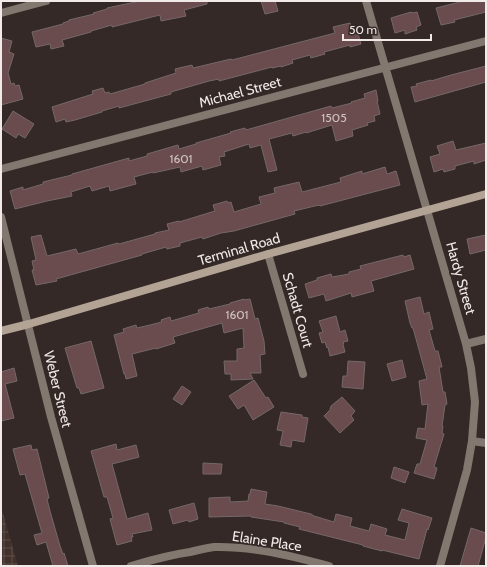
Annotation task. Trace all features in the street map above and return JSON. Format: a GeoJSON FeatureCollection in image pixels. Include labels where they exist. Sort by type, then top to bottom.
{"type":"FeatureCollection","features":[{"type":"Feature","properties":{"kind":"main road","name":"Terminal Road"},"geometry":{"type":"LineString","coordinates":[[1,331],[268,254],[486,194]]}},
{"type":"Feature","properties":{"kind":"street"},"geometry":{"type":"LineString","coordinates":[[1,13],[46,1]]}},
{"type":"Feature","properties":{"kind":"street","name":"Hardy Street"},"geometry":{"type":"LineString","coordinates":[[366,1],[466,344],[471,368],[475,402],[472,441],[467,470],[440,566]]}},
{"type":"Feature","properties":{"kind":"street","name":"Michael Street"},"geometry":{"type":"LineString","coordinates":[[1,169],[486,41]]}},
{"type":"Feature","properties":{"kind":"street","name":"Weber Street"},"geometry":{"type":"LineString","coordinates":[[1,217],[29,324],[51,417],[93,566]]}},
{"type":"Feature","properties":{"kind":"street","name":"Schadt Court"},"geometry":{"type":"LineString","coordinates":[[268,254],[303,374]]}},
{"type":"Feature","properties":{"kind":"street"},"geometry":{"type":"LineString","coordinates":[[466,344],[486,339]]}},
{"type":"Feature","properties":{"kind":"street"},"geometry":{"type":"LineString","coordinates":[[472,441],[486,443]]}},
{"type":"Feature","properties":{"kind":"street","name":"Elaine Place"},"geometry":{"type":"LineString","coordinates":[[131,566],[163,557],[212,547],[236,547],[263,551],[302,563],[329,566]]}},
{"type":"Feature","properties":{"kind":"shaded area"},"geometry":{"type":"Polygon","coordinates":[[[1,506],[18,566],[1,566],[1,506]]]}},
{"type":"Feature","properties":{"kind":"building"},"geometry":{"type":"Polygon","coordinates":[[[140,1],[207,1],[207,4],[184,10],[186,16],[161,21],[160,15],[112,27],[112,25],[62,40],[64,46],[51,49],[50,44],[36,47],[32,32],[63,24],[69,20],[94,14],[93,13],[107,8],[140,1]]]}},
{"type":"Feature","properties":{"kind":"building"},"geometry":{"type":"Polygon","coordinates":[[[261,1],[275,1],[278,11],[265,14],[261,1]]]}},
{"type":"Feature","properties":{"kind":"building"},"geometry":{"type":"Polygon","coordinates":[[[464,1],[486,1],[486,12],[441,25],[436,8],[464,1]]]}},
{"type":"Feature","properties":{"kind":"building"},"geometry":{"type":"Polygon","coordinates":[[[411,12],[417,12],[421,25],[416,27],[417,30],[405,34],[405,30],[395,33],[391,18],[411,12]]]}},
{"type":"Feature","properties":{"kind":"building"},"geometry":{"type":"Polygon","coordinates":[[[350,23],[353,31],[357,30],[361,44],[350,47],[350,45],[324,52],[325,54],[311,58],[310,55],[292,60],[293,63],[281,67],[272,67],[219,81],[219,79],[209,81],[171,92],[171,94],[119,108],[119,106],[75,120],[66,122],[65,119],[56,122],[52,107],[93,94],[92,91],[103,88],[105,93],[109,92],[110,94],[176,73],[175,69],[192,65],[193,68],[232,60],[335,33],[333,27],[350,23]]]}},
{"type":"Feature","properties":{"kind":"building"},"geometry":{"type":"Polygon","coordinates":[[[1,38],[12,41],[9,52],[14,54],[8,73],[11,84],[14,83],[15,86],[19,85],[23,99],[1,105],[1,38]]]}},
{"type":"Feature","properties":{"kind":"building"},"geometry":{"type":"Polygon","coordinates":[[[486,66],[486,82],[415,102],[411,87],[417,86],[416,84],[486,66]]]}},
{"type":"Feature","properties":{"kind":"building"},"geometry":{"type":"Polygon","coordinates":[[[376,90],[380,114],[374,116],[375,121],[367,123],[368,125],[352,130],[353,136],[336,141],[332,125],[293,136],[292,133],[269,139],[277,170],[268,172],[261,145],[250,148],[249,144],[224,152],[225,156],[219,157],[221,165],[203,170],[202,166],[181,172],[180,167],[153,172],[134,177],[136,184],[110,191],[109,186],[92,191],[90,186],[71,192],[72,196],[15,209],[10,191],[23,187],[23,190],[43,184],[43,182],[129,158],[129,161],[178,145],[179,149],[245,128],[246,130],[331,106],[332,108],[352,103],[351,102],[365,98],[364,94],[376,90]]]}},
{"type":"Feature","properties":{"kind":"building"},"geometry":{"type":"Polygon","coordinates":[[[13,111],[34,124],[25,138],[18,134],[16,138],[2,129],[13,111]]]}},
{"type":"Feature","properties":{"kind":"building"},"geometry":{"type":"Polygon","coordinates":[[[453,141],[456,150],[486,143],[486,160],[474,164],[474,161],[455,166],[455,169],[444,172],[443,169],[434,172],[430,157],[440,154],[437,146],[453,141]]]}},
{"type":"Feature","properties":{"kind":"building"},"geometry":{"type":"Polygon","coordinates":[[[385,167],[387,174],[396,171],[400,185],[320,206],[294,211],[295,214],[203,239],[202,237],[180,243],[180,246],[167,249],[166,247],[56,279],[57,281],[36,285],[32,270],[34,270],[32,261],[36,260],[31,237],[41,235],[47,256],[76,249],[78,254],[169,230],[167,224],[179,222],[215,211],[213,205],[227,201],[228,203],[231,202],[234,212],[261,204],[259,197],[275,193],[274,188],[299,182],[302,192],[341,182],[340,178],[362,171],[362,174],[385,167]]]}},
{"type":"Feature","properties":{"kind":"building"},"geometry":{"type":"Polygon","coordinates":[[[486,235],[486,250],[470,254],[467,239],[486,235]]]}},
{"type":"Feature","properties":{"kind":"building"},"geometry":{"type":"Polygon","coordinates":[[[403,255],[404,257],[410,255],[414,269],[371,281],[374,291],[352,297],[351,293],[326,301],[324,294],[309,298],[305,284],[317,280],[317,278],[331,274],[332,277],[349,274],[349,272],[361,269],[360,266],[403,255]]]}},
{"type":"Feature","properties":{"kind":"building"},"geometry":{"type":"Polygon","coordinates":[[[420,297],[424,314],[429,312],[433,329],[429,330],[435,351],[438,351],[442,367],[439,367],[443,392],[445,392],[447,404],[445,405],[442,426],[442,433],[444,434],[434,467],[437,468],[434,479],[414,473],[417,464],[420,464],[427,440],[416,438],[418,428],[425,429],[428,404],[422,405],[419,381],[427,379],[405,301],[420,297]]]}},
{"type":"Feature","properties":{"kind":"building"},"geometry":{"type":"Polygon","coordinates":[[[244,299],[250,299],[255,319],[258,318],[264,341],[265,354],[260,355],[261,373],[250,373],[253,379],[231,380],[231,374],[225,374],[224,361],[237,361],[237,349],[244,348],[243,328],[224,333],[222,323],[173,337],[175,343],[132,354],[137,376],[126,379],[114,335],[124,332],[123,329],[136,325],[137,328],[150,325],[162,322],[161,320],[170,317],[171,321],[199,313],[198,310],[230,304],[244,299]]]}},
{"type":"Feature","properties":{"kind":"building"},"geometry":{"type":"Polygon","coordinates":[[[336,316],[340,332],[345,330],[348,341],[343,342],[345,352],[330,356],[325,342],[322,343],[319,333],[323,332],[319,321],[336,316]]]}},
{"type":"Feature","properties":{"kind":"building"},"geometry":{"type":"Polygon","coordinates":[[[91,341],[104,388],[81,394],[79,388],[77,388],[65,348],[91,341]]]}},
{"type":"Feature","properties":{"kind":"building"},"geometry":{"type":"Polygon","coordinates":[[[402,360],[406,377],[392,381],[387,364],[402,360]]]}},
{"type":"Feature","properties":{"kind":"building"},"geometry":{"type":"Polygon","coordinates":[[[348,361],[365,362],[363,389],[342,387],[343,376],[347,376],[348,361]]]}},
{"type":"Feature","properties":{"kind":"building"},"geometry":{"type":"Polygon","coordinates":[[[14,368],[17,381],[5,384],[14,418],[1,421],[1,372],[14,368]]]}},
{"type":"Feature","properties":{"kind":"building"},"geometry":{"type":"Polygon","coordinates":[[[254,380],[274,407],[253,420],[244,405],[238,409],[229,396],[254,380]]]}},
{"type":"Feature","properties":{"kind":"building"},"geometry":{"type":"Polygon","coordinates":[[[182,386],[191,392],[182,405],[173,399],[182,386]]]}},
{"type":"Feature","properties":{"kind":"building"},"geometry":{"type":"Polygon","coordinates":[[[342,397],[355,411],[351,416],[354,420],[340,433],[324,416],[330,410],[331,406],[342,397]]]}},
{"type":"Feature","properties":{"kind":"building"},"geometry":{"type":"Polygon","coordinates":[[[281,412],[302,415],[302,417],[308,418],[304,442],[292,440],[291,447],[280,445],[283,431],[277,430],[281,412]]]}},
{"type":"Feature","properties":{"kind":"building"},"geometry":{"type":"Polygon","coordinates":[[[116,444],[117,450],[136,445],[139,457],[112,464],[127,519],[148,513],[152,530],[132,534],[132,541],[117,545],[110,519],[113,518],[107,497],[104,497],[91,451],[116,444]]]}},
{"type":"Feature","properties":{"kind":"building"},"geometry":{"type":"Polygon","coordinates":[[[31,445],[32,450],[37,449],[49,498],[47,499],[50,511],[60,546],[68,566],[53,566],[46,542],[37,545],[34,535],[42,533],[25,474],[20,475],[13,449],[31,445]]]}},
{"type":"Feature","properties":{"kind":"building"},"geometry":{"type":"Polygon","coordinates":[[[203,463],[222,464],[221,474],[203,474],[203,463]]]}},
{"type":"Feature","properties":{"kind":"building"},"geometry":{"type":"Polygon","coordinates":[[[394,467],[409,472],[405,483],[391,478],[394,467]]]}},
{"type":"Feature","properties":{"kind":"building"},"geometry":{"type":"Polygon","coordinates":[[[251,489],[267,492],[265,504],[311,514],[334,522],[336,514],[352,518],[350,526],[369,531],[371,524],[387,529],[385,535],[405,540],[409,523],[398,520],[402,509],[432,518],[428,530],[427,529],[419,559],[382,551],[299,529],[300,527],[284,522],[251,516],[209,517],[209,498],[230,497],[230,502],[248,501],[251,489]]]}},
{"type":"Feature","properties":{"kind":"building"},"geometry":{"type":"Polygon","coordinates":[[[194,503],[198,519],[173,524],[169,510],[194,503]]]}},
{"type":"Feature","properties":{"kind":"building"},"geometry":{"type":"Polygon","coordinates":[[[471,528],[486,533],[478,566],[460,566],[471,528]]]}}]}
